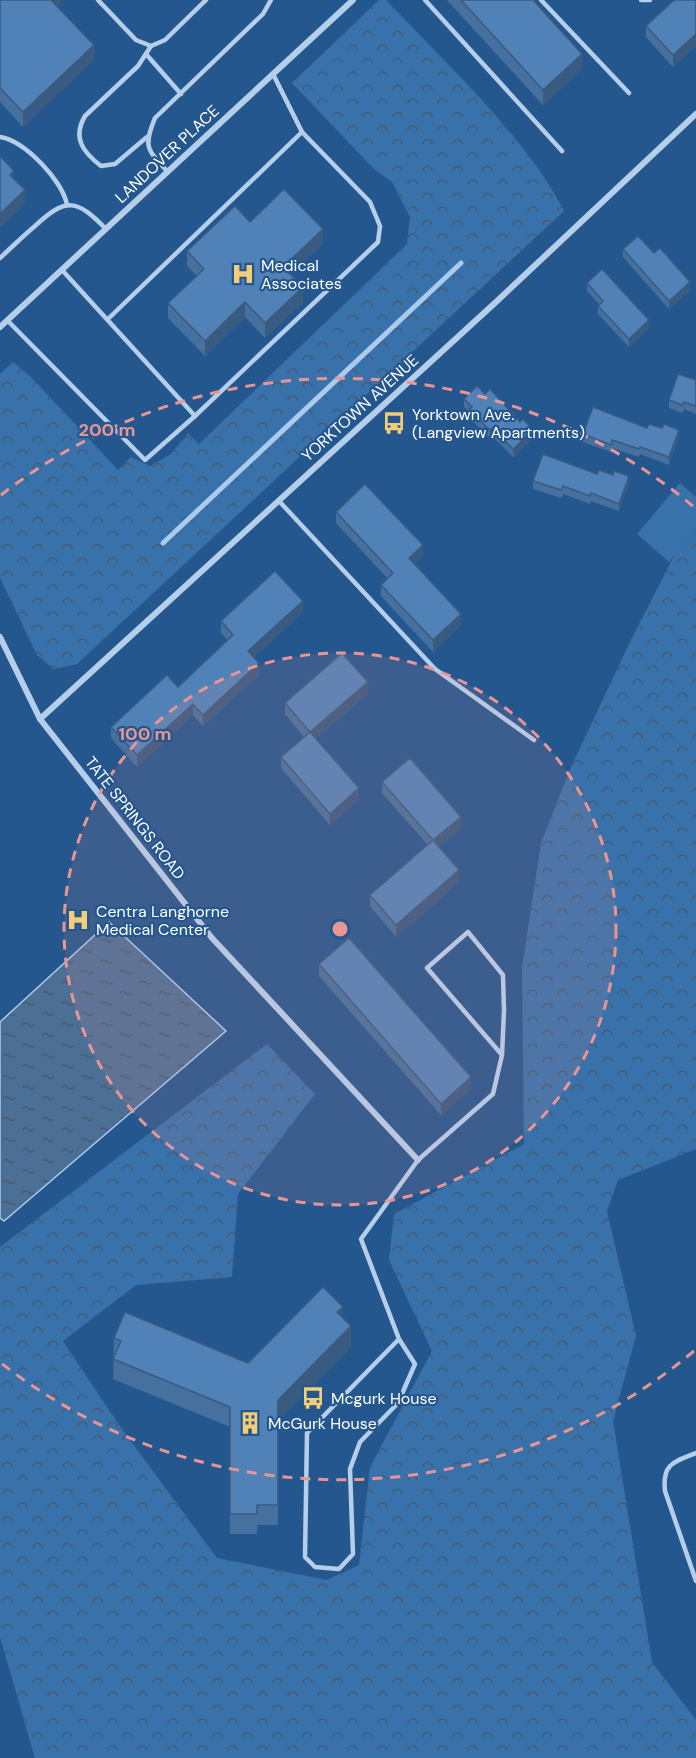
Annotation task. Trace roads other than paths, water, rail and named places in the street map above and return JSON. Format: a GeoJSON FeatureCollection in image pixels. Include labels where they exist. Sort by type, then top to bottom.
{"type":"FeatureCollection","features":[{"type":"Feature","properties":{"kind":"street","name":"LANDOVER PLACE"},"geometry":{"type":"LineString","coordinates":[[0,327],[273,74],[347,2]]}},
{"type":"Feature","properties":{"kind":"street","name":"YORKTOWN AVENUE"},"geometry":{"type":"LineString","coordinates":[[40,719],[489,308],[696,114]]}},
{"type":"Feature","properties":{"kind":"street","name":"TATE SPRINGS ROAD"},"geometry":{"type":"LineString","coordinates":[[0,637],[40,719],[212,938],[418,1160]]}},
{"type":"Feature","properties":{"kind":"lane"},"geometry":{"type":"LineString","coordinates":[[99,0],[136,40],[151,46]]}},
{"type":"Feature","properties":{"kind":"lane"},"geometry":{"type":"LineString","coordinates":[[206,0],[165,39],[151,46],[138,66],[80,124],[79,140],[89,157],[101,166],[115,164],[147,136],[154,118],[263,14],[271,0]]}},
{"type":"Feature","properties":{"kind":"lane"},"geometry":{"type":"LineString","coordinates":[[425,0],[561,151]]}},
{"type":"Feature","properties":{"kind":"lane"},"geometry":{"type":"LineString","coordinates":[[542,0],[629,93]]}},
{"type":"Feature","properties":{"kind":"lane"},"geometry":{"type":"LineString","coordinates":[[641,0],[650,0]]}},
{"type":"Feature","properties":{"kind":"lane"},"geometry":{"type":"LineString","coordinates":[[146,54],[181,94]]}},
{"type":"Feature","properties":{"kind":"lane"},"geometry":{"type":"LineString","coordinates":[[7,320],[145,460],[195,416],[378,242],[380,226],[370,202],[302,132],[273,74]]}},
{"type":"Feature","properties":{"kind":"lane"},"geometry":{"type":"LineString","coordinates":[[108,319],[302,132]]}},
{"type":"Feature","properties":{"kind":"lane"},"geometry":{"type":"LineString","coordinates":[[147,136],[151,154],[168,172]]}},
{"type":"Feature","properties":{"kind":"lane"},"geometry":{"type":"LineString","coordinates":[[0,137],[7,138],[39,162],[58,183],[65,195],[67,205]]}},
{"type":"Feature","properties":{"kind":"lane"},"geometry":{"type":"LineString","coordinates":[[0,258],[57,207],[67,205],[78,207],[92,215],[105,229]]}},
{"type":"Feature","properties":{"kind":"lane"},"geometry":{"type":"LineString","coordinates":[[62,270],[195,416]]}},
{"type":"Feature","properties":{"kind":"lane"},"geometry":{"type":"LineString","coordinates":[[279,501],[435,669],[534,740]]}},
{"type":"Feature","properties":{"kind":"lane"},"geometry":{"type":"LineString","coordinates":[[399,1339],[307,1433],[305,1557],[315,1567],[339,1569],[353,1554],[350,1469],[360,1442],[398,1403],[415,1364],[399,1339],[361,1239],[418,1160],[493,1094],[502,1055],[503,975],[468,932],[427,968],[502,1055]]}},
{"type":"Feature","properties":{"kind":"lane"},"geometry":{"type":"LineString","coordinates":[[696,1454],[668,1466],[664,1477],[665,1491],[696,1581]]}},
{"type":"Feature","properties":{"kind":"water"},"geometry":{"type":"Polygon","coordinates":[[[109,922],[226,1031],[4,1221],[0,1218],[0,1022],[109,922]]]}},
{"type":"Feature","properties":{"kind":"waterway"},"geometry":{"type":"LineString","coordinates":[[163,543],[461,263]]}},
{"type":"Feature","properties":{"kind":"place","name":"Medical Associates"},"geometry":{"type":"Point","coordinates":[243,274]}},
{"type":"Feature","properties":{"kind":"place","name":"Yorktown Ave. (Langview Apartments)"},"geometry":{"type":"Point","coordinates":[394,423]}},
{"type":"Feature","properties":{"kind":"place","name":"Centra Langhorne Medical Center"},"geometry":{"type":"Point","coordinates":[78,920]}},
{"type":"Feature","properties":{"kind":"place","name":"Mcgurk House"},"geometry":{"type":"Point","coordinates":[313,1398]}},
{"type":"Feature","properties":{"kind":"place","name":"McGurk House"},"geometry":{"type":"Point","coordinates":[250,1423]}}]}
